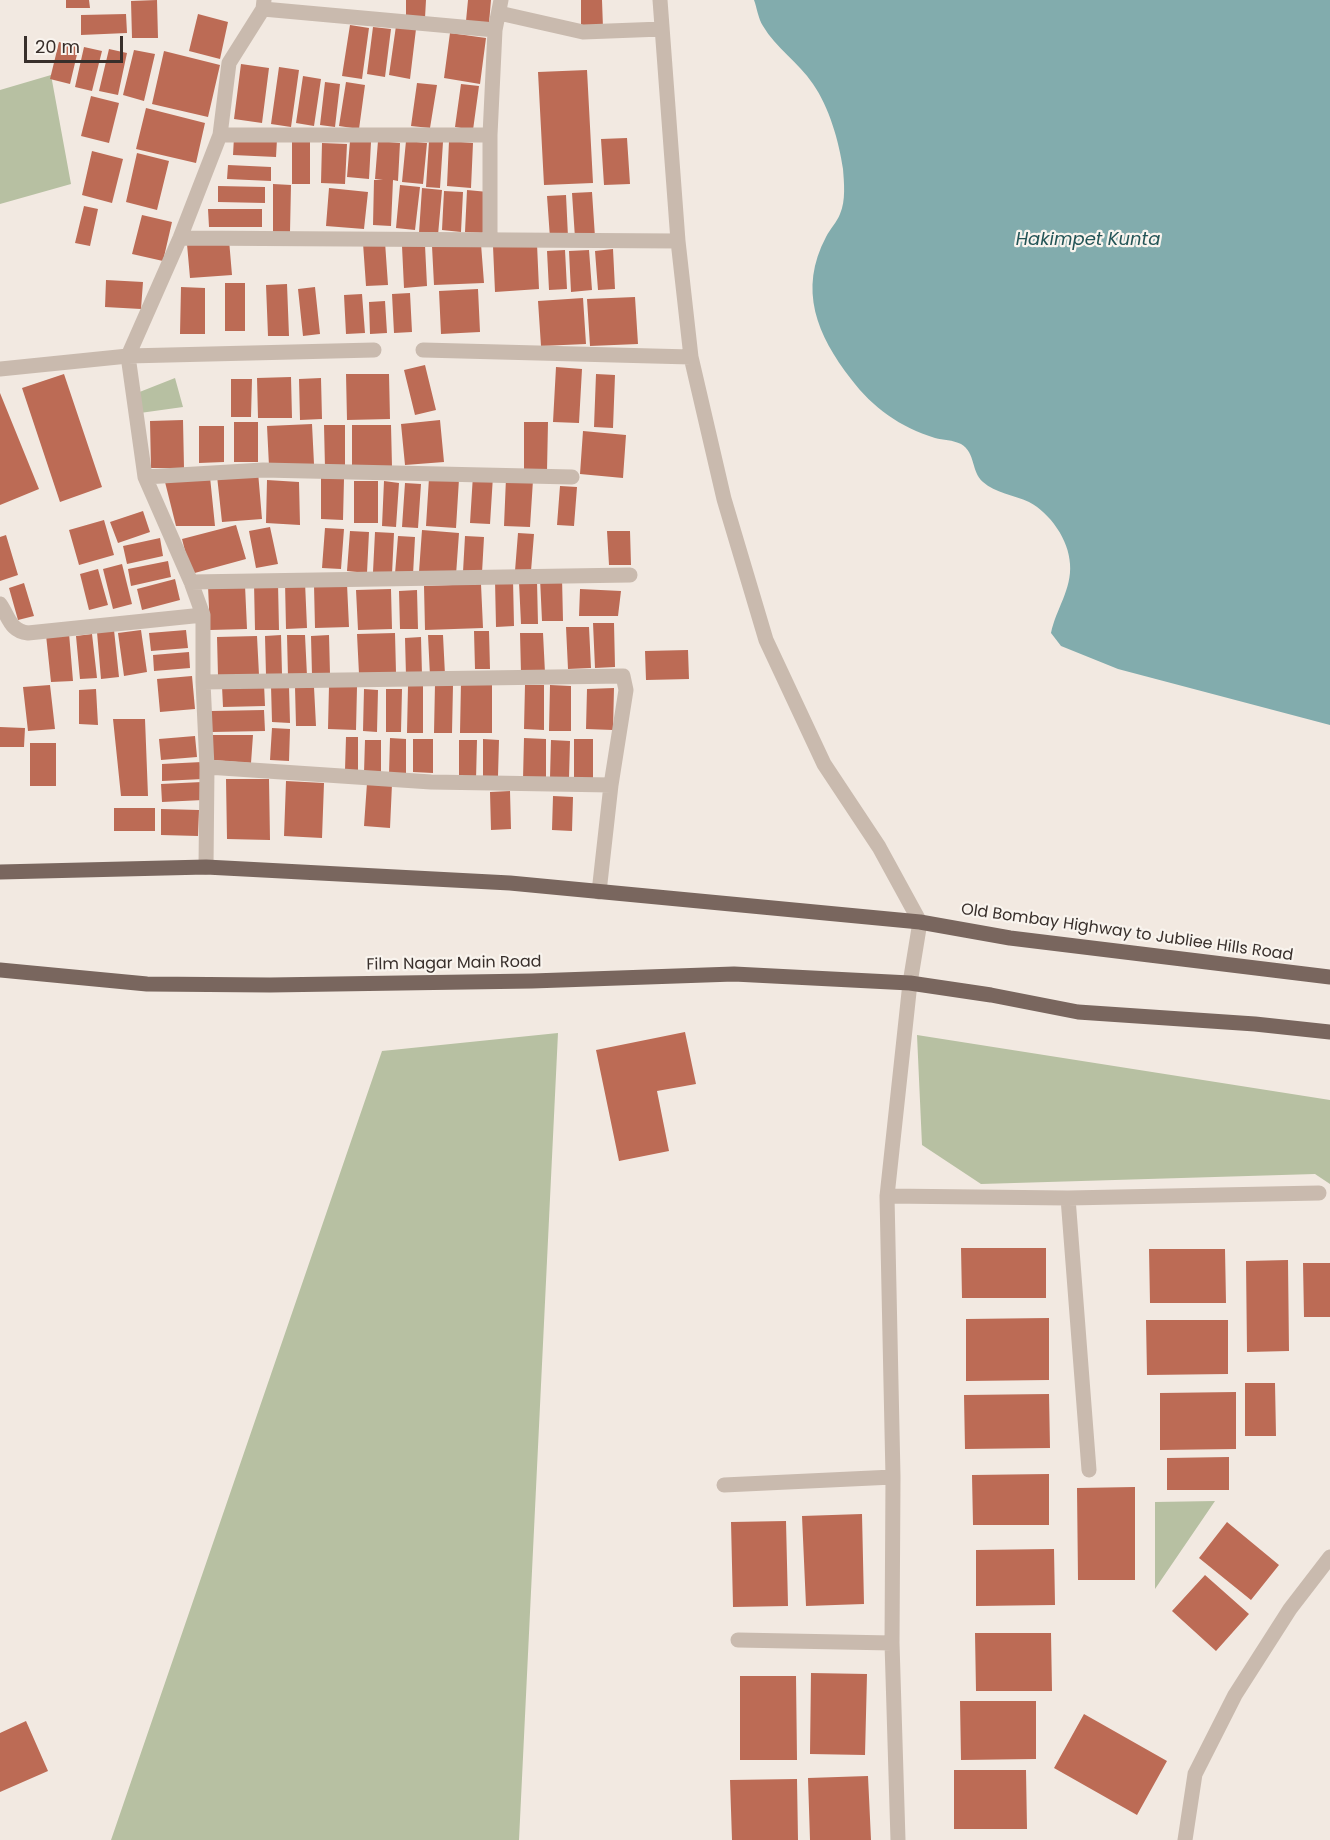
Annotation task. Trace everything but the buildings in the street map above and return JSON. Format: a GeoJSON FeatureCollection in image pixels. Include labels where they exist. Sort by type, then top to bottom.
{"type":"FeatureCollection","features":[{"type":"Feature","properties":{"kind":"main road","name":"Old Bombay Highway to Jubliee Hills Road"},"geometry":{"type":"LineString","coordinates":[[0,872],[206,867],[510,883],[920,922],[1010,938],[1330,977]]}},
{"type":"Feature","properties":{"kind":"main road","name":"Film Nagar Main Road"},"geometry":{"type":"LineString","coordinates":[[0,970],[147,984],[363,985],[734,974],[910,983]]}},
{"type":"Feature","properties":{"kind":"main road"},"geometry":{"type":"LineString","coordinates":[[910,983],[991,995],[1078,1012],[1255,1024],[1330,1032]]}},
{"type":"Feature","properties":{"kind":"street"},"geometry":{"type":"LineString","coordinates":[[660,0],[678,241],[691,357],[724,499],[766,640],[824,764],[879,847],[920,922],[910,983],[887,1196],[893,1477],[892,1643],[898,1840]]}},
{"type":"Feature","properties":{"kind":"street"},"geometry":{"type":"LineString","coordinates":[[206,867],[207,767],[203,615],[145,477],[128,356],[180,238],[220,135],[229,63],[264,5],[495,30]]}},
{"type":"Feature","properties":{"kind":"street"},"geometry":{"type":"LineString","coordinates":[[490,240],[490,135],[495,30],[500,6],[582,32],[662,29]]}},
{"type":"Feature","properties":{"kind":"street"},"geometry":{"type":"LineString","coordinates":[[220,135],[490,135]]}},
{"type":"Feature","properties":{"kind":"street"},"geometry":{"type":"LineString","coordinates":[[180,238],[678,241]]}},
{"type":"Feature","properties":{"kind":"street"},"geometry":{"type":"LineString","coordinates":[[0,369],[128,356],[374,350]]}},
{"type":"Feature","properties":{"kind":"street"},"geometry":{"type":"LineString","coordinates":[[423,350],[691,357]]}},
{"type":"Feature","properties":{"kind":"street"},"geometry":{"type":"LineString","coordinates":[[145,477],[263,470],[572,477]]}},
{"type":"Feature","properties":{"kind":"street"},"geometry":{"type":"LineString","coordinates":[[191,582],[630,575]]}},
{"type":"Feature","properties":{"kind":"street"},"geometry":{"type":"LineString","coordinates":[[0,604],[14,628],[18,632],[28,633],[203,615]]}},
{"type":"Feature","properties":{"kind":"street"},"geometry":{"type":"LineString","coordinates":[[203,682],[623,676],[626,690],[610,785],[599,892]]}},
{"type":"Feature","properties":{"kind":"street"},"geometry":{"type":"LineString","coordinates":[[207,767],[432,782],[610,785]]}},
{"type":"Feature","properties":{"kind":"street"},"geometry":{"type":"LineString","coordinates":[[887,1196],[1068,1198],[1319,1193]]}},
{"type":"Feature","properties":{"kind":"street"},"geometry":{"type":"LineString","coordinates":[[1068,1198],[1089,1470]]}},
{"type":"Feature","properties":{"kind":"street"},"geometry":{"type":"LineString","coordinates":[[724,1485],[893,1477]]}},
{"type":"Feature","properties":{"kind":"street"},"geometry":{"type":"LineString","coordinates":[[1185,1840],[1194,1774],[1235,1695],[1290,1609],[1330,1557]]}},
{"type":"Feature","properties":{"kind":"street"},"geometry":{"type":"LineString","coordinates":[[738,1640],[892,1643]]}},
{"type":"Feature","properties":{"kind":"green space"},"geometry":{"type":"Polygon","coordinates":[[[51,75],[71,184],[0,204],[0,90],[51,75]]]}},
{"type":"Feature","properties":{"kind":"green space"},"geometry":{"type":"Polygon","coordinates":[[[175,378],[183,407],[140,413],[137,393],[175,378]]]}},
{"type":"Feature","properties":{"kind":"green space"},"geometry":{"type":"Polygon","coordinates":[[[558,1033],[519,1840],[111,1840],[382,1051],[558,1033]]]}},
{"type":"Feature","properties":{"kind":"green space"},"geometry":{"type":"Polygon","coordinates":[[[917,1035],[1330,1100],[1330,1184],[1315,1174],[981,1184],[922,1145],[917,1035]]]}},
{"type":"Feature","properties":{"kind":"green space"},"geometry":{"type":"Polygon","coordinates":[[[1215,1501],[1155,1589],[1155,1502],[1215,1501]]]}},
{"type":"Feature","properties":{"kind":"water","name":"Hakimpet Kunta"},"geometry":{"type":"Polygon","coordinates":[[[754,0],[1330,0],[1330,725],[1118,669],[1061,646],[1051,633],[1069,582],[1070,564],[1066,546],[1051,520],[1029,502],[999,491],[983,482],[979,478],[969,452],[961,444],[935,438],[910,428],[878,408],[851,379],[829,346],[815,311],[813,275],[826,237],[842,209],[844,192],[839,147],[819,93],[807,76],[768,34],[760,20],[754,0]]]}}]}
